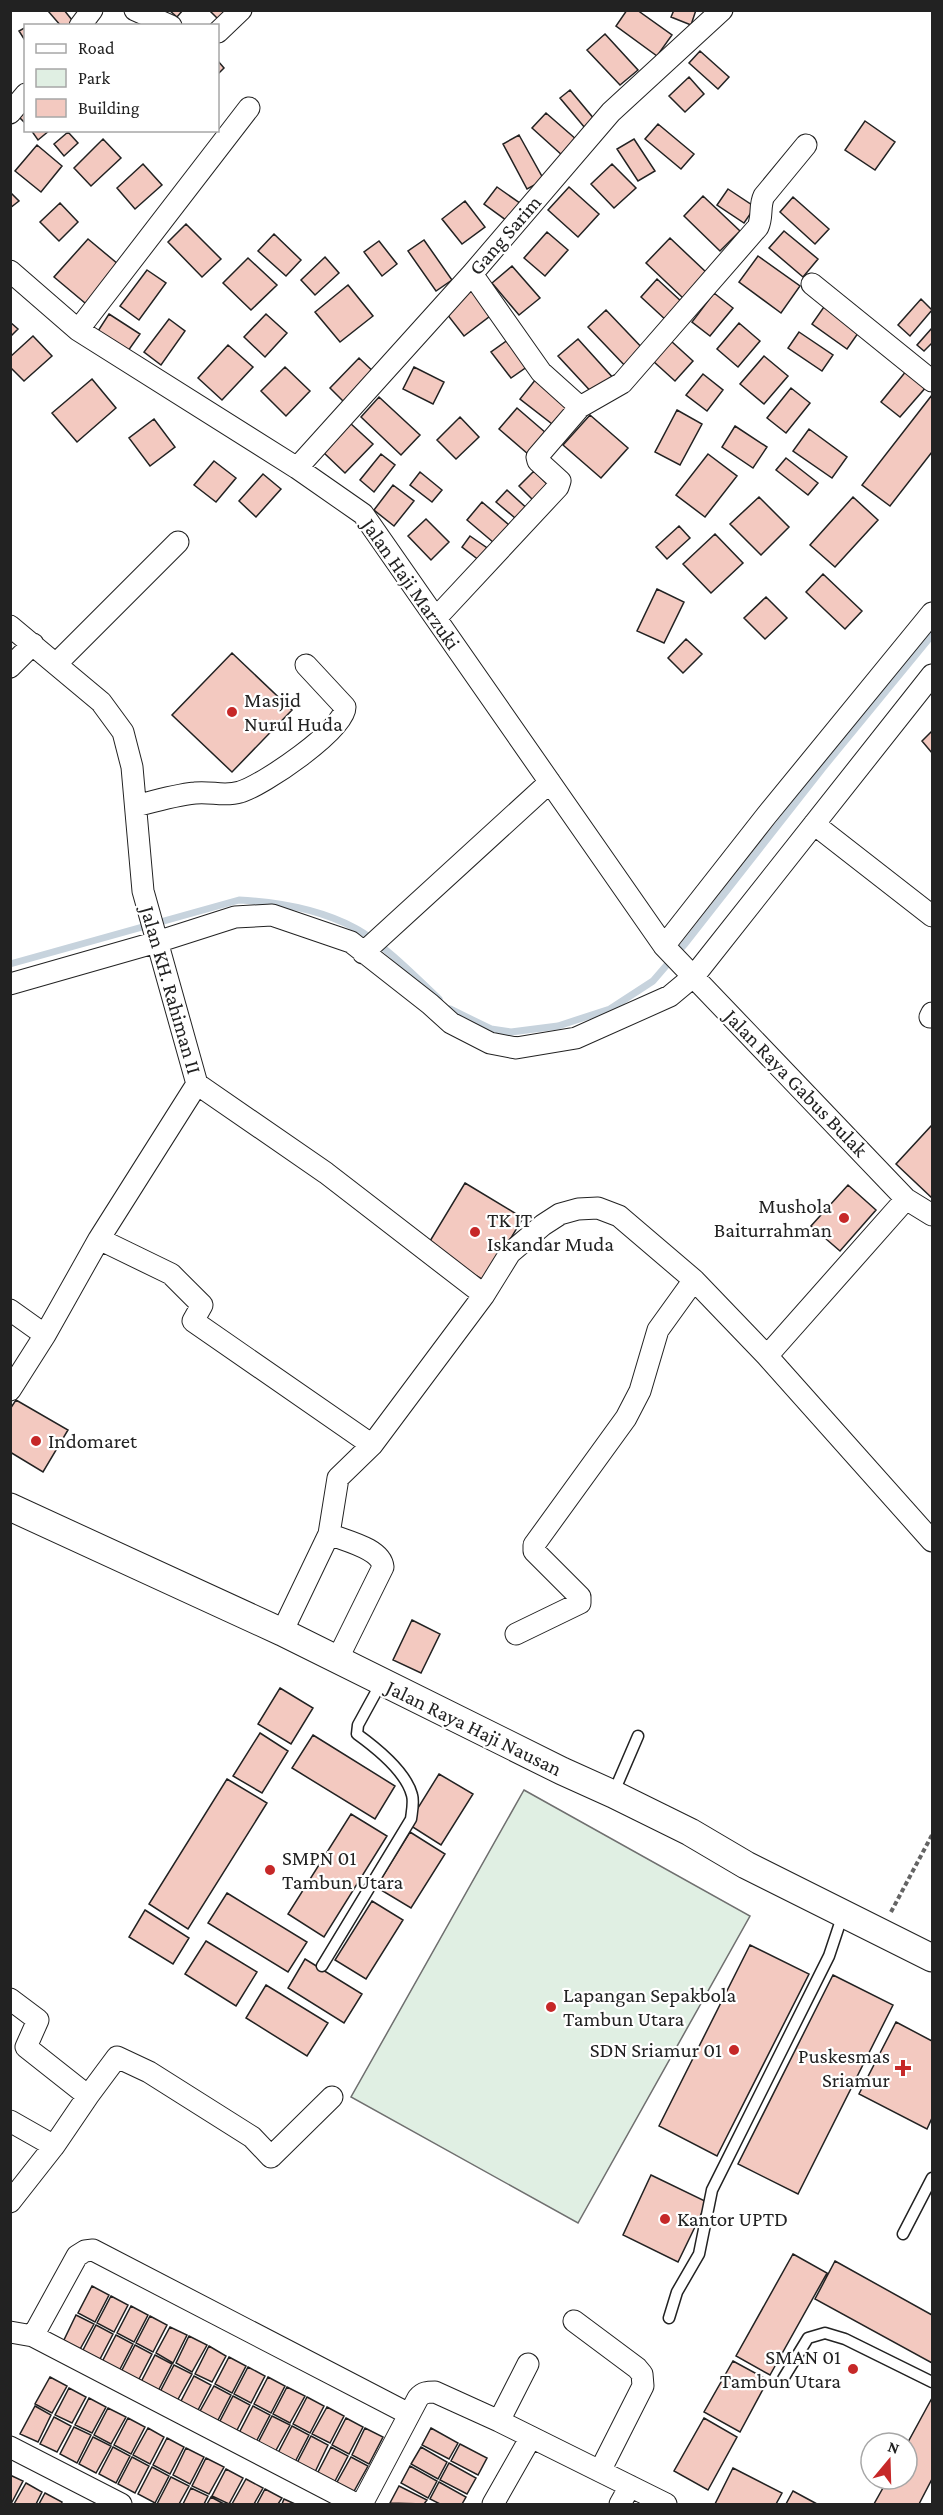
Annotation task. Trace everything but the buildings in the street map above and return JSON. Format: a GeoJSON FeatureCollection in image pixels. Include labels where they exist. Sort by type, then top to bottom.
{"type":"FeatureCollection","features":[{"type":"Feature","properties":{"kind":"street"},"geometry":{"type":"LineString","coordinates":[[82,24],[92,10]]}},
{"type":"Feature","properties":{"kind":"street"},"geometry":{"type":"LineString","coordinates":[[135,10],[166,24]]}},
{"type":"Feature","properties":{"kind":"street"},"geometry":{"type":"LineString","coordinates":[[219,31],[241,10]]}},
{"type":"Feature","properties":{"kind":"street","name":"Gang Sarim"},"geometry":{"type":"LineString","coordinates":[[297,468],[472,274],[611,112],[722,10]]}},
{"type":"Feature","properties":{"kind":"street"},"geometry":{"type":"LineString","coordinates":[[10,113],[24,96]]}},
{"type":"Feature","properties":{"kind":"street"},"geometry":{"type":"LineString","coordinates":[[78,330],[249,108]]}},
{"type":"Feature","properties":{"kind":"street"},"geometry":{"type":"LineString","coordinates":[[436,618],[558,488],[560,481],[538,461],[537,457],[580,407],[622,383],[750,236],[760,221],[760,206],[764,196],[806,145]]}},
{"type":"Feature","properties":{"kind":"street","name":"Jalan Haji Marzuki"},"geometry":{"type":"LineString","coordinates":[[10,271],[78,330],[297,468],[363,514],[664,946]]}},
{"type":"Feature","properties":{"kind":"street"},"geometry":{"type":"LineString","coordinates":[[472,274],[542,372],[580,407]]}},
{"type":"Feature","properties":{"kind":"street"},"geometry":{"type":"LineString","coordinates":[[812,284],[933,381]]}},
{"type":"Feature","properties":{"kind":"street"},"geometry":{"type":"LineString","coordinates":[[57,663],[178,542]]}},
{"type":"Feature","properties":{"kind":"street"},"geometry":{"type":"LineString","coordinates":[[664,946],[933,613]]}},
{"type":"Feature","properties":{"kind":"street","name":"Jalan KH. Rahiman II"},"geometry":{"type":"LineString","coordinates":[[10,626],[101,702],[123,732],[132,767],[146,904],[197,1084],[99,1239],[45,1335],[10,1390]]}},
{"type":"Feature","properties":{"kind":"street"},"geometry":{"type":"LineString","coordinates":[[10,667],[33,644]]}},
{"type":"Feature","properties":{"kind":"street"},"geometry":{"type":"LineString","coordinates":[[136,806],[196,792],[226,796],[243,792],[281,770],[325,735],[344,716],[345,707],[306,665]]}},
{"type":"Feature","properties":{"kind":"street"},"geometry":{"type":"LineString","coordinates":[[10,984],[235,917],[272,915],[351,942],[451,1023],[490,1043],[516,1048],[576,1038],[670,996],[694,976],[933,675]]}},
{"type":"Feature","properties":{"kind":"street"},"geometry":{"type":"LineString","coordinates":[[363,953],[550,782]]}},
{"type":"Feature","properties":{"kind":"street"},"geometry":{"type":"LineString","coordinates":[[814,824],[933,916]]}},
{"type":"Feature","properties":{"kind":"street","name":"Jalan Raya Gabus Bulak"},"geometry":{"type":"LineString","coordinates":[[664,946],[906,1199],[933,1215]]}},
{"type":"Feature","properties":{"kind":"street"},"geometry":{"type":"LineString","coordinates":[[197,1084],[326,1173],[484,1295]]}},
{"type":"Feature","properties":{"kind":"street"},"geometry":{"type":"LineString","coordinates":[[767,1356],[906,1199]]}},
{"type":"Feature","properties":{"kind":"street"},"geometry":{"type":"LineString","coordinates":[[282,1632],[329,1534],[338,1478],[372,1445],[484,1295],[510,1253],[560,1214],[578,1209],[598,1208],[619,1216],[694,1280],[767,1356],[933,1541]]}},
{"type":"Feature","properties":{"kind":"street"},"geometry":{"type":"LineString","coordinates":[[99,1239],[171,1274],[202,1305],[193,1322],[372,1445]]}},
{"type":"Feature","properties":{"kind":"street"},"geometry":{"type":"LineString","coordinates":[[516,1634],[580,1603],[580,1597],[534,1551],[534,1545],[626,1418],[640,1391],[658,1330],[694,1280]]}},
{"type":"Feature","properties":{"kind":"street"},"geometry":{"type":"LineString","coordinates":[[10,1310],[45,1335]]}},
{"type":"Feature","properties":{"kind":"street","name":"Jalan Raya Haji Nausan"},"geometry":{"type":"LineString","coordinates":[[10,1507],[282,1632],[381,1683],[690,1832],[746,1865],[933,1958]]}},
{"type":"Feature","properties":{"kind":"street"},"geometry":{"type":"LineString","coordinates":[[329,1534],[376,1554],[383,1560],[383,1567],[337,1660]]}},
{"type":"Feature","properties":{"kind":"street"},"geometry":{"type":"LineString","coordinates":[[10,1999],[38,2020],[26,2047],[88,2096]]}},
{"type":"Feature","properties":{"kind":"street"},"geometry":{"type":"LineString","coordinates":[[10,2202],[54,2146],[117,2057],[149,2072],[252,2137],[271,2157],[332,2097]]}},
{"type":"Feature","properties":{"kind":"street"},"geometry":{"type":"LineString","coordinates":[[10,2121],[54,2146]]}},
{"type":"Feature","properties":{"kind":"street"},"geometry":{"type":"LineString","coordinates":[[33,2336],[77,2256],[85,2251],[93,2250],[409,2414]]}},
{"type":"Feature","properties":{"kind":"street"},"geometry":{"type":"LineString","coordinates":[[574,2321],[637,2368],[644,2380],[600,2471]]}},
{"type":"Feature","properties":{"kind":"street"},"geometry":{"type":"LineString","coordinates":[[10,2332],[33,2336],[356,2505]]}},
{"type":"Feature","properties":{"kind":"street"},"geometry":{"type":"LineString","coordinates":[[500,2421],[528,2364]]}},
{"type":"Feature","properties":{"kind":"street"},"geometry":{"type":"LineString","coordinates":[[362,2505],[421,2395],[435,2392],[500,2421],[600,2471],[625,2495],[666,2505]]}},
{"type":"Feature","properties":{"kind":"street"},"geometry":{"type":"LineString","coordinates":[[493,2505],[531,2437]]}},
{"type":"Feature","properties":{"kind":"street"},"geometry":{"type":"LineString","coordinates":[[10,2447],[121,2505]]}},
{"type":"Feature","properties":{"kind":"lane"},"geometry":{"type":"LineString","coordinates":[[322,1966],[411,1819],[412,1794],[398,1770],[375,1747],[357,1734],[358,1725],[381,1683]]}},
{"type":"Feature","properties":{"kind":"lane"},"geometry":{"type":"LineString","coordinates":[[613,1794],[638,1736]]}},
{"type":"Feature","properties":{"kind":"lane"},"geometry":{"type":"LineString","coordinates":[[669,2319],[677,2292],[699,2254],[712,2190],[829,1956],[844,1913]]}},
{"type":"Feature","properties":{"kind":"lane"},"geometry":{"type":"LineString","coordinates":[[903,2234],[933,2178]]}},
{"type":"Feature","properties":{"kind":"lane"},"geometry":{"type":"LineString","coordinates":[[783,2379],[808,2338],[825,2334],[844,2339],[933,2382]]}},
{"type":"Feature","properties":{"kind":"path"},"geometry":{"type":"LineString","coordinates":[[881,1931],[933,1835]]}},
{"type":"Feature","properties":{"kind":"green space","name":"Lapangan Sepakbola Tambun Utara"},"geometry":{"type":"Polygon","coordinates":[[[524,1790],[750,1916],[578,2223],[351,2097],[524,1790]]]}},
{"type":"Feature","properties":{"kind":"waterway"},"geometry":{"type":"LineString","coordinates":[[450,1009],[491,1029],[511,1032],[558,1026],[610,1009],[653,981],[932,635]]}},
{"type":"Feature","properties":{"kind":"waterway"},"geometry":{"type":"LineString","coordinates":[[10,964],[239,900],[254,901],[313,911],[355,928],[387,951],[439,999]]}},
{"type":"Feature","properties":{"kind":"place","name":"Masjid Nurul Huda"},"geometry":{"type":"Point","coordinates":[232,712]}},
{"type":"Feature","properties":{"kind":"place","name":"Mushola Baiturrahman"},"geometry":{"type":"Point","coordinates":[844,1218]}},
{"type":"Feature","properties":{"kind":"place","name":"TK IT Iskandar Muda"},"geometry":{"type":"Point","coordinates":[475,1232]}},
{"type":"Feature","properties":{"kind":"place","name":"Indomaret"},"geometry":{"type":"Point","coordinates":[36,1441]}},
{"type":"Feature","properties":{"kind":"place","name":"SMPN 01 Tambun Utara"},"geometry":{"type":"Point","coordinates":[270,1870]}},
{"type":"Feature","properties":{"kind":"place","name":"Lapangan Sepakbola Tambun Utara"},"geometry":{"type":"Point","coordinates":[551,2007]}},
{"type":"Feature","properties":{"kind":"place","name":"SDN Sriamur 01"},"geometry":{"type":"Point","coordinates":[734,2050]}},
{"type":"Feature","properties":{"kind":"place","name":"Puskesmas Sriamur"},"geometry":{"type":"Point","coordinates":[903,2068]}},
{"type":"Feature","properties":{"kind":"place","name":"Kantor UPTD"},"geometry":{"type":"Point","coordinates":[665,2219]}},
{"type":"Feature","properties":{"kind":"place","name":"SMAN 01 Tambun Utara"},"geometry":{"type":"Point","coordinates":[853,2369]}}]}
